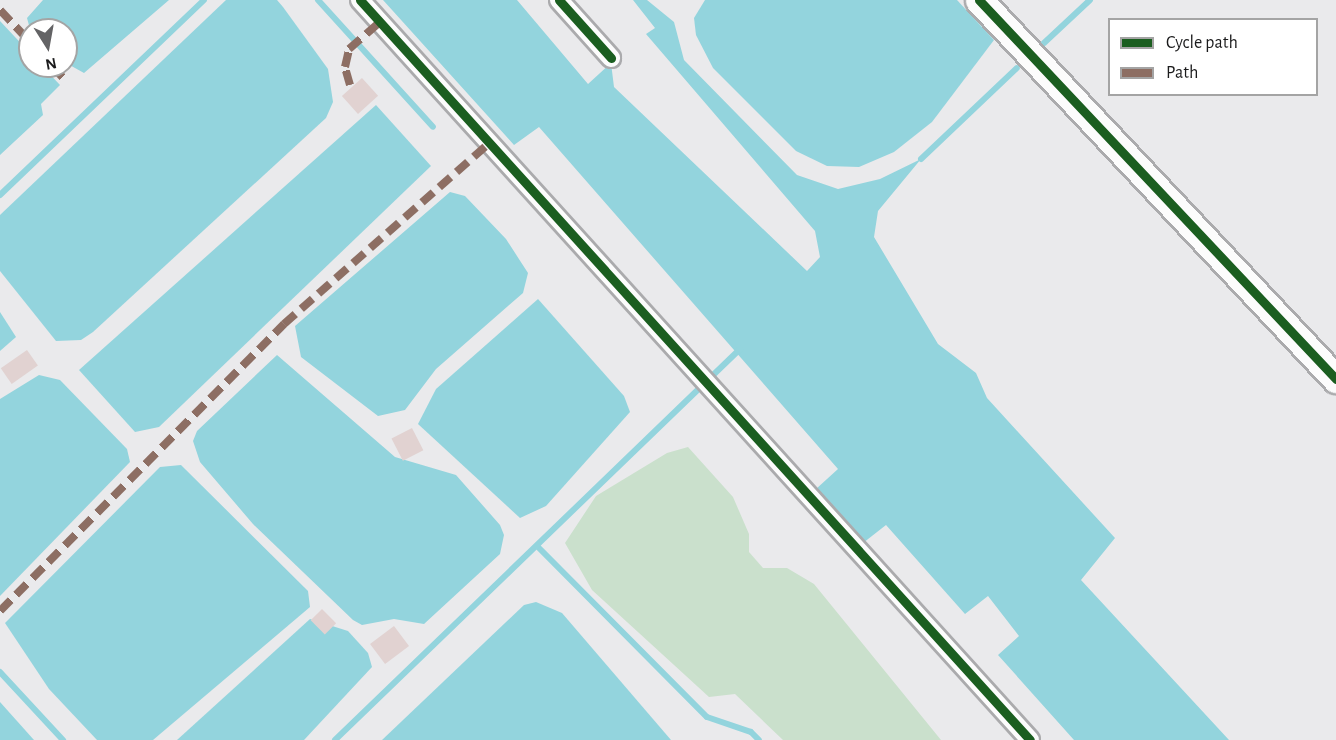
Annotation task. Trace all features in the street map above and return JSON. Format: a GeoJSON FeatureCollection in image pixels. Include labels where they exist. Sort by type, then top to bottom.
{"type":"FeatureCollection","features":[{"type":"Feature","properties":{"kind":"street"},"geometry":{"type":"LineString","coordinates":[[360,0],[1030,740]]}},
{"type":"Feature","properties":{"kind":"street"},"geometry":{"type":"LineString","coordinates":[[560,0],[611,58]]}},
{"type":"Feature","properties":{"kind":"street"},"geometry":{"type":"LineString","coordinates":[[979,0],[1336,379]]}},
{"type":"Feature","properties":{"kind":"green space"},"geometry":{"type":"Polygon","coordinates":[[[688,447],[733,497],[749,534],[749,552],[763,568],[787,568],[814,584],[941,740],[783,740],[735,694],[709,697],[592,590],[565,543],[596,496],[667,453],[688,447]]]}},
{"type":"Feature","properties":{"kind":"water"},"geometry":{"type":"Polygon","coordinates":[[[43,0],[169,0],[84,73],[78,70],[78,18],[27,18],[43,0]]]}},
{"type":"Feature","properties":{"kind":"water"},"geometry":{"type":"Polygon","coordinates":[[[226,0],[277,0],[283,7],[328,69],[333,102],[326,118],[93,332],[81,340],[56,341],[0,271],[0,215],[226,0]]]}},
{"type":"Feature","properties":{"kind":"water"},"geometry":{"type":"Polygon","coordinates":[[[383,0],[517,0],[588,84],[611,63],[614,87],[807,271],[820,257],[815,231],[646,34],[655,28],[633,0],[647,0],[674,22],[684,60],[797,175],[838,189],[880,179],[921,159],[878,211],[874,237],[938,344],[976,373],[987,398],[1115,538],[1081,580],[1229,740],[1074,740],[998,655],[1019,636],[988,596],[965,614],[886,525],[863,543],[816,489],[838,469],[539,127],[514,145],[383,0]]]}},
{"type":"Feature","properties":{"kind":"water"},"geometry":{"type":"Polygon","coordinates":[[[705,0],[957,0],[994,40],[932,122],[894,152],[859,167],[827,166],[796,151],[713,68],[696,35],[694,18],[705,0]]]}},
{"type":"Feature","properties":{"kind":"water"},"geometry":{"type":"Polygon","coordinates":[[[0,21],[18,40],[18,78],[53,78],[60,85],[41,104],[43,115],[0,155],[0,21]]]}},
{"type":"Feature","properties":{"kind":"water"},"geometry":{"type":"Polygon","coordinates":[[[376,105],[431,166],[159,427],[135,432],[79,370],[376,105]]]}},
{"type":"Feature","properties":{"kind":"water"},"geometry":{"type":"Polygon","coordinates":[[[450,192],[465,196],[506,239],[528,273],[523,293],[436,369],[405,410],[378,416],[301,357],[295,326],[450,192]]]}},
{"type":"Feature","properties":{"kind":"water"},"geometry":{"type":"Polygon","coordinates":[[[538,299],[624,396],[630,412],[546,506],[520,518],[418,424],[436,389],[538,299]]]}},
{"type":"Feature","properties":{"kind":"water"},"geometry":{"type":"Polygon","coordinates":[[[0,312],[16,337],[0,351],[0,312]]]}},
{"type":"Feature","properties":{"kind":"water"},"geometry":{"type":"Polygon","coordinates":[[[277,355],[395,457],[456,475],[500,525],[504,535],[500,554],[424,624],[394,619],[362,625],[353,620],[253,524],[200,462],[193,441],[197,431],[277,355]]]}},
{"type":"Feature","properties":{"kind":"water"},"geometry":{"type":"Polygon","coordinates":[[[39,375],[60,380],[127,449],[130,462],[0,596],[0,399],[39,375]]]}},
{"type":"Feature","properties":{"kind":"water"},"geometry":{"type":"Polygon","coordinates":[[[181,465],[308,591],[310,607],[153,740],[97,740],[49,689],[5,623],[160,467],[181,465]]]}},
{"type":"Feature","properties":{"kind":"water"},"geometry":{"type":"Polygon","coordinates":[[[536,602],[562,613],[671,740],[382,740],[524,605],[536,602]]]}},
{"type":"Feature","properties":{"kind":"water"},"geometry":{"type":"Polygon","coordinates":[[[310,619],[348,631],[368,653],[372,667],[304,740],[177,740],[310,619]]]}},
{"type":"Feature","properties":{"kind":"water"},"geometry":{"type":"Polygon","coordinates":[[[0,702],[34,740],[0,740],[0,702]]]}},
{"type":"Feature","properties":{"kind":"building"},"geometry":{"type":"Polygon","coordinates":[[[362,78],[378,96],[358,114],[342,96],[362,78]]]}},
{"type":"Feature","properties":{"kind":"building"},"geometry":{"type":"Polygon","coordinates":[[[27,350],[38,366],[12,384],[1,368],[27,350]]]}},
{"type":"Feature","properties":{"kind":"building"},"geometry":{"type":"Polygon","coordinates":[[[412,428],[423,450],[403,461],[392,438],[412,428]]]}},
{"type":"Feature","properties":{"kind":"building"},"geometry":{"type":"Polygon","coordinates":[[[322,609],[336,623],[325,634],[311,620],[322,609]]]}},
{"type":"Feature","properties":{"kind":"building"},"geometry":{"type":"Polygon","coordinates":[[[394,626],[409,646],[385,664],[370,644],[394,626]]]}},
{"type":"Feature","properties":{"kind":"waterway"},"geometry":{"type":"LineString","coordinates":[[0,195],[204,0]]}},
{"type":"Feature","properties":{"kind":"waterway"},"geometry":{"type":"LineString","coordinates":[[318,0],[433,127]]}},
{"type":"Feature","properties":{"kind":"waterway"},"geometry":{"type":"LineString","coordinates":[[1044,43],[1090,0]]}},
{"type":"Feature","properties":{"kind":"waterway"},"geometry":{"type":"LineString","coordinates":[[921,159],[1017,68]]}},
{"type":"Feature","properties":{"kind":"waterway"},"geometry":{"type":"LineString","coordinates":[[335,740],[740,349]]}},
{"type":"Feature","properties":{"kind":"waterway"},"geometry":{"type":"LineString","coordinates":[[539,548],[707,717],[751,732],[759,740]]}},
{"type":"Feature","properties":{"kind":"waterway"},"geometry":{"type":"LineString","coordinates":[[0,672],[63,740]]}},
{"type":"Feature","properties":{"kind":"marked path"},"geometry":{"type":"LineString","coordinates":[[0,10],[18,29]]}},
{"type":"Feature","properties":{"kind":"marked path"},"geometry":{"type":"LineString","coordinates":[[350,85],[345,67],[349,49],[380,22]]}},
{"type":"Feature","properties":{"kind":"marked path"},"geometry":{"type":"LineString","coordinates":[[63,78],[67,82]]}},
{"type":"Feature","properties":{"kind":"marked path"},"geometry":{"type":"LineString","coordinates":[[0,611],[284,324],[489,143]]}},
{"type":"Feature","properties":{"kind":"cycle path"},"geometry":{"type":"LineString","coordinates":[[360,0],[1030,740]]}},
{"type":"Feature","properties":{"kind":"cycle path"},"geometry":{"type":"LineString","coordinates":[[559,0],[611,58]]}},
{"type":"Feature","properties":{"kind":"cycle path"},"geometry":{"type":"LineString","coordinates":[[979,0],[1336,379]]}}]}
